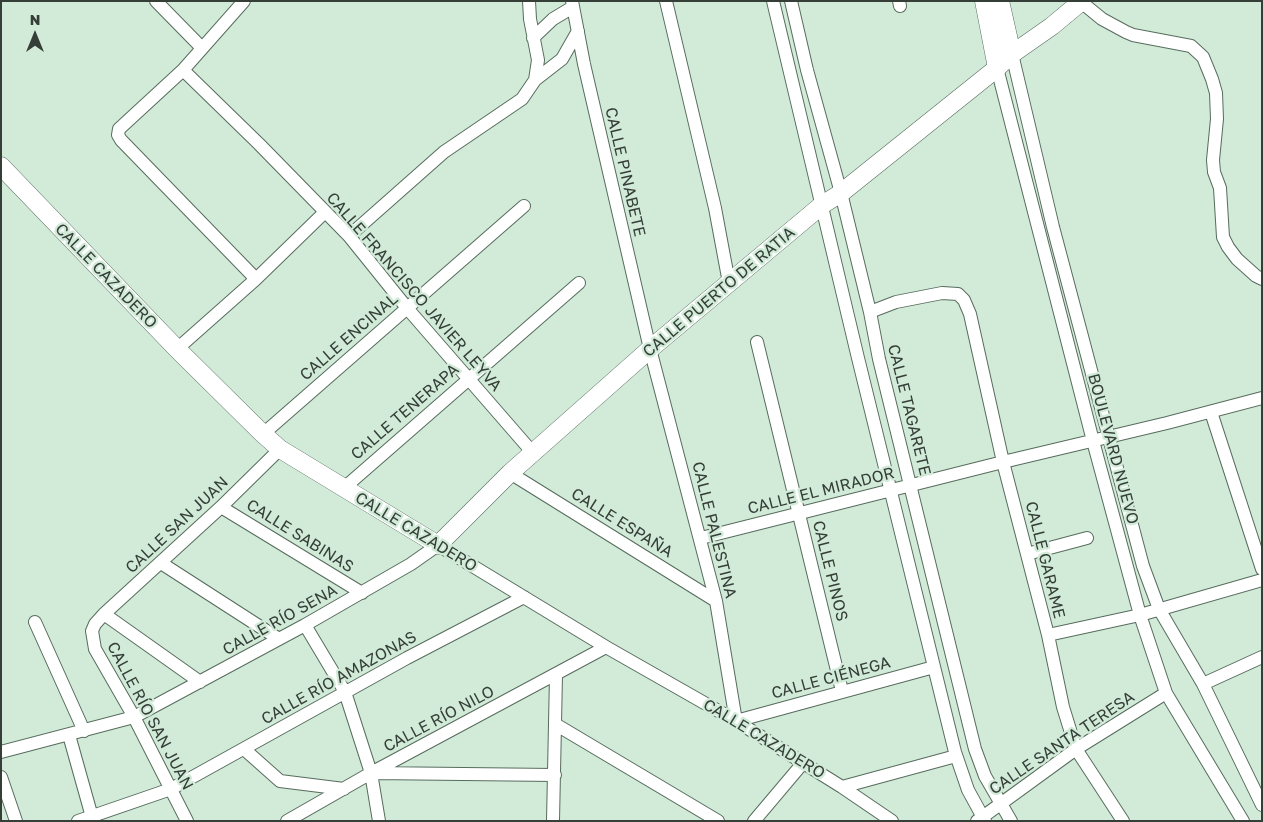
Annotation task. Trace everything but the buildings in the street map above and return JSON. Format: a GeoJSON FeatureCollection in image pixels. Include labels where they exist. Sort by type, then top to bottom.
{"type":"FeatureCollection","features":[{"type":"Feature","properties":{"kind":"street"},"geometry":{"type":"LineString","coordinates":[[156,1],[202,48]]}},
{"type":"Feature","properties":{"kind":"street"},"geometry":{"type":"LineString","coordinates":[[244,1],[182,70],[119,129],[118,135],[256,279]]}},
{"type":"Feature","properties":{"kind":"street"},"geometry":{"type":"LineString","coordinates":[[529,1],[533,38],[538,60],[535,80]]}},
{"type":"Feature","properties":{"kind":"street"},"geometry":{"type":"LineString","coordinates":[[666,1],[715,208],[730,283]]}},
{"type":"Feature","properties":{"kind":"street"},"geometry":{"type":"LineString","coordinates":[[773,1],[956,756],[981,819]]}},
{"type":"Feature","properties":{"kind":"street","name":"CALLE TAGARETE"},"geometry":{"type":"LineString","coordinates":[[791,1],[807,70],[841,193],[870,312],[879,359],[974,749],[985,776],[1011,821]]}},
{"type":"Feature","properties":{"kind":"street"},"geometry":{"type":"LineString","coordinates":[[984,1],[997,68]]}},
{"type":"Feature","properties":{"kind":"street"},"geometry":{"type":"LineString","coordinates":[[1000,1],[1012,54]]}},
{"type":"Feature","properties":{"kind":"street"},"geometry":{"type":"LineString","coordinates":[[1081,2],[1102,19],[1126,32],[1191,46],[1203,57],[1216,93],[1213,160],[1214,172],[1220,188],[1223,237],[1237,258],[1256,276],[1262,279]]}},
{"type":"Feature","properties":{"kind":"street","name":"CALLE PUERTO DE RATIA"},"geometry":{"type":"LineString","coordinates":[[438,545],[510,473],[650,349],[822,205],[841,193],[1012,54],[1052,26],[1081,2]]}},
{"type":"Feature","properties":{"kind":"street"},"geometry":{"type":"LineString","coordinates":[[533,38],[572,4]]}},
{"type":"Feature","properties":{"kind":"street","name":"CALLE PINABETE"},"geometry":{"type":"LineString","coordinates":[[572,4],[650,349]]}},
{"type":"Feature","properties":{"kind":"street"},"geometry":{"type":"LineString","coordinates":[[349,236],[444,152],[522,99],[535,80],[562,59],[578,31]]}},
{"type":"Feature","properties":{"kind":"street","name":"BOULEVARD NUEVO"},"geometry":{"type":"LineString","coordinates":[[1012,54],[1053,227],[1143,566],[1160,608],[1203,684],[1262,805]]}},
{"type":"Feature","properties":{"kind":"street","name":"BOULEVARD NUEVO"},"geometry":{"type":"LineString","coordinates":[[997,68],[1140,615],[1166,692],[1243,821]]}},
{"type":"Feature","properties":{"kind":"street","name":"CALLE FRANCISCO JAVIER LEYVA"},"geometry":{"type":"LineString","coordinates":[[182,70],[349,236],[407,308],[533,453]]}},
{"type":"Feature","properties":{"kind":"street"},"geometry":{"type":"LineString","coordinates":[[790,73],[807,70]]}},
{"type":"Feature","properties":{"kind":"street","name":"CALLE CAZADERO"},"geometry":{"type":"LineString","coordinates":[[1,166],[177,349],[263,434],[280,448],[606,647],[736,721],[842,786],[892,821]]}},
{"type":"Feature","properties":{"kind":"street","name":"CALLE ENCINAL"},"geometry":{"type":"LineString","coordinates":[[263,434],[524,206]]}},
{"type":"Feature","properties":{"kind":"street"},"geometry":{"type":"LineString","coordinates":[[177,349],[256,279],[325,212]]}},
{"type":"Feature","properties":{"kind":"street","name":"CALLE TENERAPA"},"geometry":{"type":"LineString","coordinates":[[344,488],[579,283]]}},
{"type":"Feature","properties":{"kind":"street","name":"CALLE GARAME"},"geometry":{"type":"LineString","coordinates":[[870,312],[896,302],[922,296],[954,293],[961,296],[970,314],[1003,462],[1048,635],[1063,707],[1076,750],[1123,821]]}},
{"type":"Feature","properties":{"kind":"street","name":"CALLE PINOS"},"geometry":{"type":"LineString","coordinates":[[758,342],[842,691]]}},
{"type":"Feature","properties":{"kind":"street","name":"CALLE PALESTINA"},"geometry":{"type":"LineString","coordinates":[[650,349],[716,601],[736,721]]}},
{"type":"Feature","properties":{"kind":"street","name":"CALLE EL MIRADOR"},"geometry":{"type":"LineString","coordinates":[[701,538],[1262,398]]}},
{"type":"Feature","properties":{"kind":"street"},"geometry":{"type":"LineString","coordinates":[[1211,412],[1262,569]]}},
{"type":"Feature","properties":{"kind":"street","name":"CALLE SAN JUAN"},"geometry":{"type":"LineString","coordinates":[[94,624],[222,507],[280,448]]}},
{"type":"Feature","properties":{"kind":"street","name":"CALLE ESPAÑA"},"geometry":{"type":"LineString","coordinates":[[510,473],[716,601]]}},
{"type":"Feature","properties":{"kind":"street","name":"CALLE SABINAS"},"geometry":{"type":"LineString","coordinates":[[222,507],[362,593]]}},
{"type":"Feature","properties":{"kind":"street"},"geometry":{"type":"LineString","coordinates":[[1027,554],[1088,538]]}},
{"type":"Feature","properties":{"kind":"street","name":"CALLE RÍO SENA"},"geometry":{"type":"LineString","coordinates":[[1,752],[69,736],[134,717],[362,593],[411,564],[438,545]]}},
{"type":"Feature","properties":{"kind":"street"},"geometry":{"type":"LineString","coordinates":[[161,563],[279,639]]}},
{"type":"Feature","properties":{"kind":"street"},"geometry":{"type":"LineString","coordinates":[[1048,635],[1140,615],[1262,580]]}},
{"type":"Feature","properties":{"kind":"street","name":"CALLE RÍO AMAZONAS"},"geometry":{"type":"LineString","coordinates":[[78,821],[171,789],[345,692],[524,597]]}},
{"type":"Feature","properties":{"kind":"street"},"geometry":{"type":"LineString","coordinates":[[104,614],[200,682]]}},
{"type":"Feature","properties":{"kind":"street"},"geometry":{"type":"LineString","coordinates":[[35,622],[84,731]]}},
{"type":"Feature","properties":{"kind":"street","name":"CALLE RÍO SAN JUAN"},"geometry":{"type":"LineString","coordinates":[[94,624],[92,631],[94,649],[134,717],[187,821]]}},
{"type":"Feature","properties":{"kind":"street"},"geometry":{"type":"LineString","coordinates":[[305,625],[345,692],[371,773],[379,821]]}},
{"type":"Feature","properties":{"kind":"street","name":"CALLE RÍO NILO"},"geometry":{"type":"LineString","coordinates":[[287,821],[371,773],[606,647]]}},
{"type":"Feature","properties":{"kind":"street"},"geometry":{"type":"LineString","coordinates":[[1203,684],[1262,657]]}},
{"type":"Feature","properties":{"kind":"street","name":"CALLE CIÉNEGA"},"geometry":{"type":"LineString","coordinates":[[736,721],[934,667]]}},
{"type":"Feature","properties":{"kind":"street"},"geometry":{"type":"LineString","coordinates":[[553,821],[556,675]]}},
{"type":"Feature","properties":{"kind":"street","name":"CALLE SANTA TERESA"},"geometry":{"type":"LineString","coordinates":[[981,819],[1076,750],[1166,692]]}},
{"type":"Feature","properties":{"kind":"street"},"geometry":{"type":"LineString","coordinates":[[556,724],[718,821]]}},
{"type":"Feature","properties":{"kind":"street"},"geometry":{"type":"LineString","coordinates":[[69,736],[92,817]]}},
{"type":"Feature","properties":{"kind":"street"},"geometry":{"type":"LineString","coordinates":[[244,748],[280,781],[344,789]]}},
{"type":"Feature","properties":{"kind":"street"},"geometry":{"type":"LineString","coordinates":[[842,786],[956,756]]}},
{"type":"Feature","properties":{"kind":"street"},"geometry":{"type":"LineString","coordinates":[[754,821],[803,763]]}},
{"type":"Feature","properties":{"kind":"street"},"geometry":{"type":"LineString","coordinates":[[371,773],[555,775]]}},
{"type":"Feature","properties":{"kind":"street"},"geometry":{"type":"LineString","coordinates":[[1,777],[16,821]]}}]}
